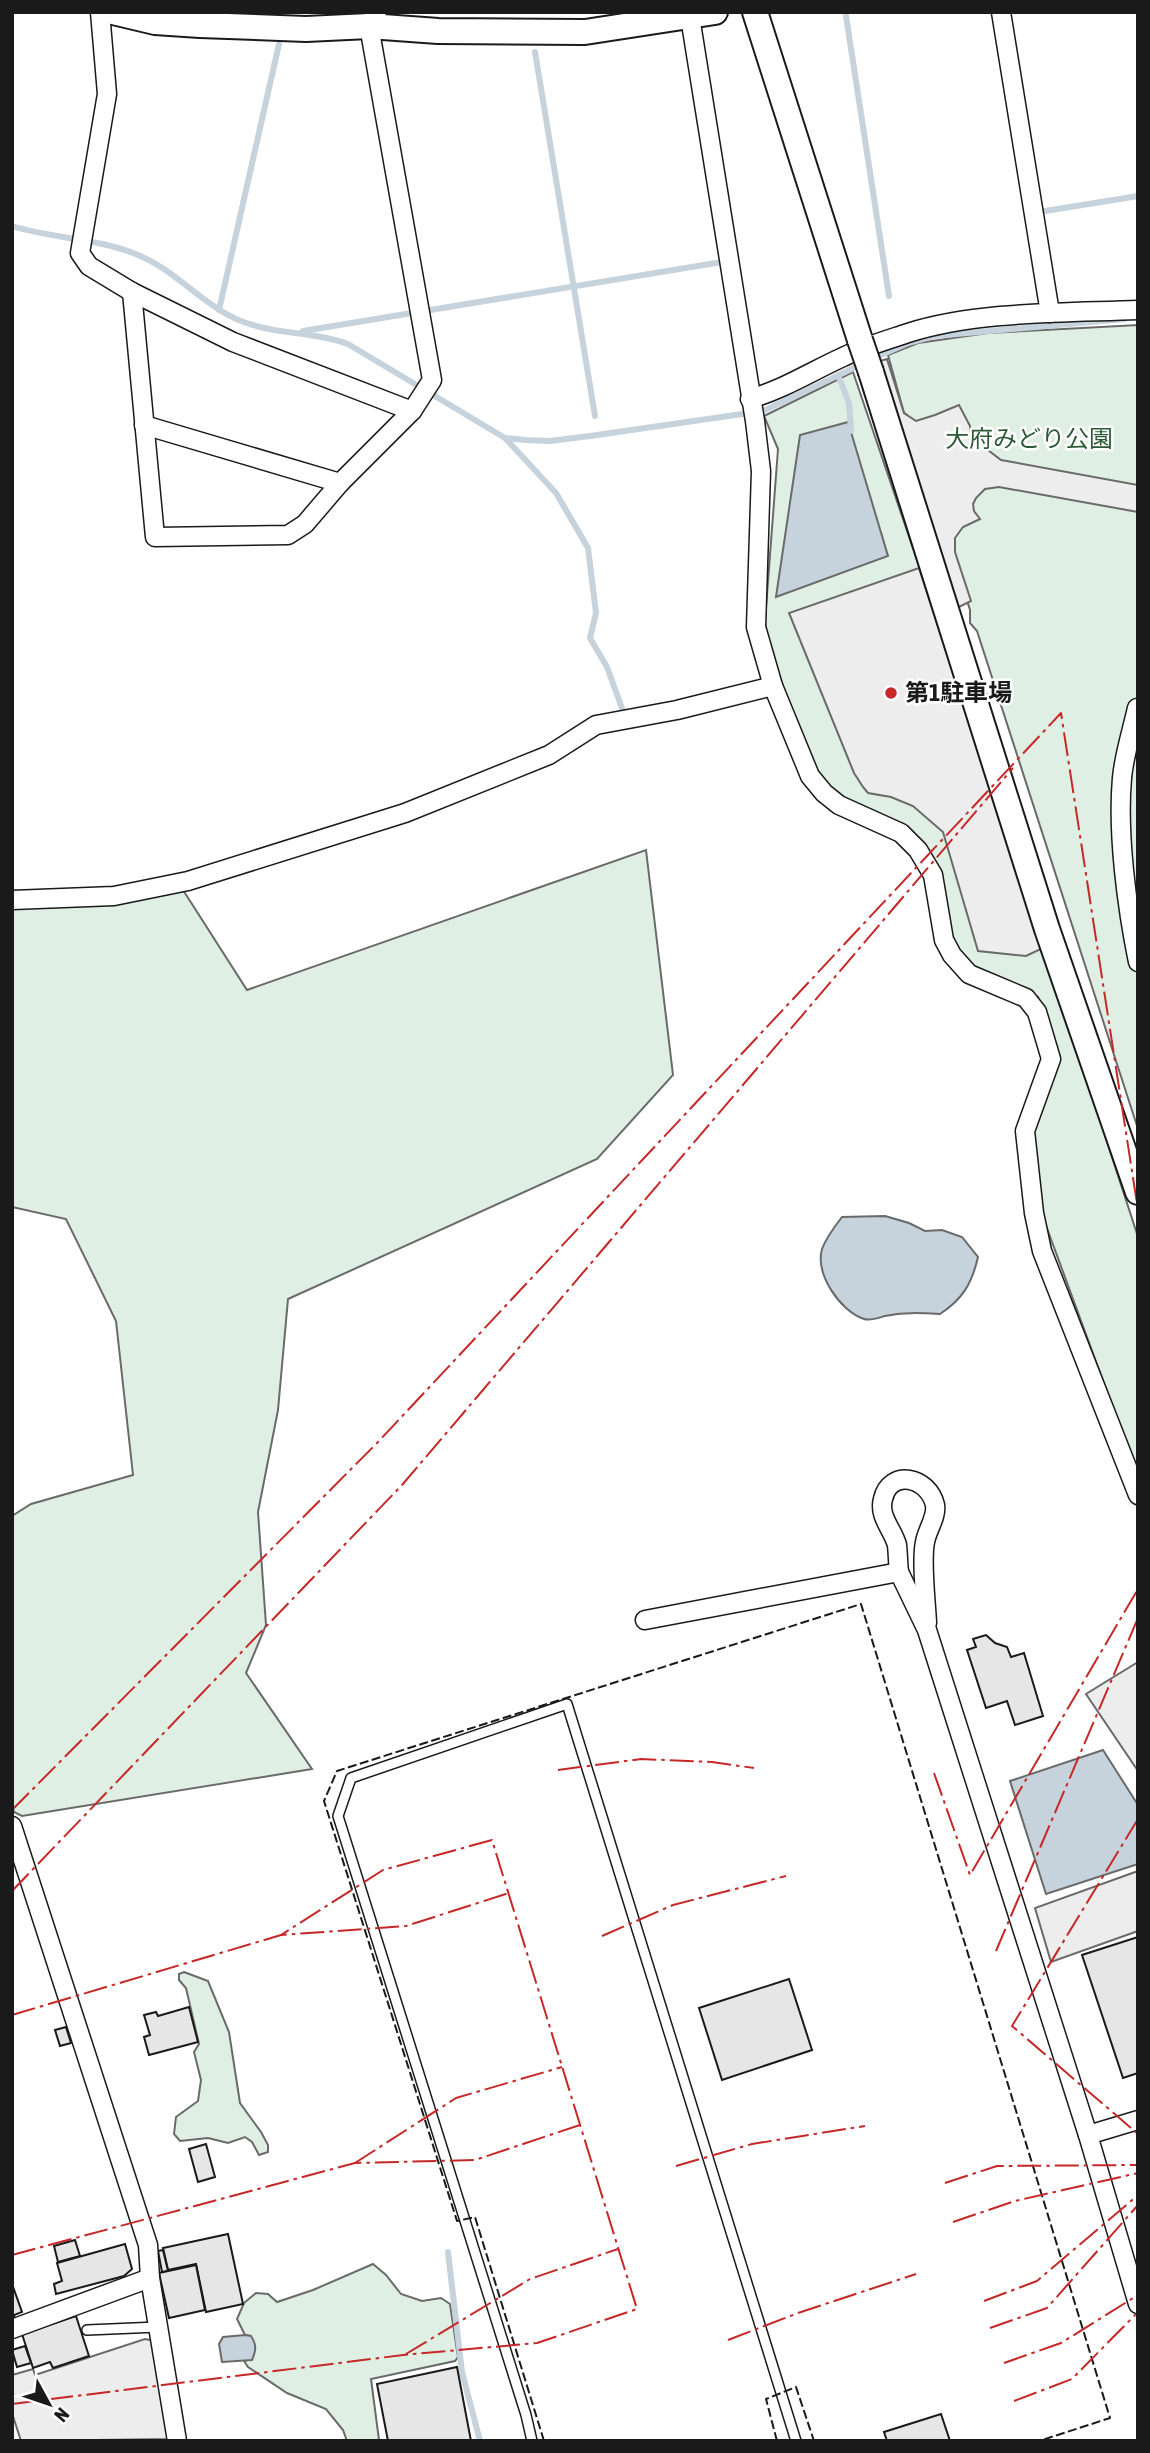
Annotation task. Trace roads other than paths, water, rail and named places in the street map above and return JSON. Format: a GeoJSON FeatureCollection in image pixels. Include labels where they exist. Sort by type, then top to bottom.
{"type":"FeatureCollection","features":[{"type":"Feature","properties":{"kind":"street"},"geometry":{"type":"LineString","coordinates":[[100,12],[107,94],[80,253],[89,266],[132,292],[233,342],[416,405]]}},
{"type":"Feature","properties":{"kind":"street"},"geometry":{"type":"LineString","coordinates":[[113,12],[155,22],[204,19],[306,29],[373,19],[439,31],[585,33],[715,12]]}},
{"type":"Feature","properties":{"kind":"street"},"geometry":{"type":"LineString","coordinates":[[755,12],[1039,905],[1138,1192]]}},
{"type":"Feature","properties":{"kind":"street"},"geometry":{"type":"LineString","coordinates":[[1001,12],[1050,313]]}},
{"type":"Feature","properties":{"kind":"street"},"geometry":{"type":"LineString","coordinates":[[690,17],[761,471],[756,627],[773,686],[810,776],[824,793],[839,805],[901,833],[918,850],[933,875],[944,940],[952,956],[969,974],[1026,998],[1037,1012],[1051,1059],[1025,1131],[1034,1213],[1042,1251],[1138,1495]]}},
{"type":"Feature","properties":{"kind":"street"},"geometry":{"type":"LineString","coordinates":[[132,292],[155,537],[288,535],[305,524],[340,483],[416,405],[432,380],[373,19]]}},
{"type":"Feature","properties":{"kind":"street"},"geometry":{"type":"LineString","coordinates":[[752,408],[780,389],[845,355],[911,332],[948,323],[1050,313],[1138,310]]}},
{"type":"Feature","properties":{"kind":"street"},"geometry":{"type":"LineString","coordinates":[[144,425],[340,483]]}},
{"type":"Feature","properties":{"kind":"street"},"geometry":{"type":"LineString","coordinates":[[12,900],[114,897],[188,881],[405,813],[549,755],[596,725],[677,710],[773,686]]}},
{"type":"Feature","properties":{"kind":"street"},"geometry":{"type":"LineString","coordinates":[[1137,708],[1122,775],[1121,802],[1130,922],[1138,962]]}},
{"type":"Feature","properties":{"kind":"street"},"geometry":{"type":"LineString","coordinates":[[927,1630],[925,1542],[936,1509],[930,1491],[923,1483],[908,1479],[892,1485],[883,1497],[881,1509],[897,1544],[899,1572],[927,1630],[1088,2135],[1138,2304]]}},
{"type":"Feature","properties":{"kind":"street"},"geometry":{"type":"LineString","coordinates":[[645,1620],[899,1572]]}},
{"type":"Feature","properties":{"kind":"street"},"geometry":{"type":"LineString","coordinates":[[12,1826],[148,2245],[150,2278],[177,2441]]}},
{"type":"Feature","properties":{"kind":"street"},"geometry":{"type":"LineString","coordinates":[[1088,2135],[1138,2120]]}},
{"type":"Feature","properties":{"kind":"street"},"geometry":{"type":"LineString","coordinates":[[12,2329],[150,2278]]}},
{"type":"Feature","properties":{"kind":"lane"},"geometry":{"type":"LineString","coordinates":[[532,2441],[338,1816],[351,1778],[567,1704],[796,2441]]}},
{"type":"Feature","properties":{"kind":"lane"},"geometry":{"type":"LineString","coordinates":[[87,2330],[158,2327]]}},
{"type":"Feature","properties":{"kind":"waterway"},"geometry":{"type":"LineString","coordinates":[[846,16],[889,296]]}},
{"type":"Feature","properties":{"kind":"waterway"},"geometry":{"type":"LineString","coordinates":[[219,310],[279,44]]}},
{"type":"Feature","properties":{"kind":"waterway"},"geometry":{"type":"LineString","coordinates":[[535,52],[595,416]]}},
{"type":"Feature","properties":{"kind":"waterway"},"geometry":{"type":"LineString","coordinates":[[1039,212],[1138,196]]}},
{"type":"Feature","properties":{"kind":"waterway"},"geometry":{"type":"LineString","coordinates":[[12,226],[123,249],[153,262],[208,302],[237,319],[265,328],[324,337],[348,344],[505,438],[550,441],[763,411],[862,364]]}},
{"type":"Feature","properties":{"kind":"waterway"},"geometry":{"type":"LineString","coordinates":[[303,331],[728,261]]}},
{"type":"Feature","properties":{"kind":"waterway"},"geometry":{"type":"LineString","coordinates":[[872,359],[908,343],[934,336],[1125,319]]}},
{"type":"Feature","properties":{"kind":"waterway"},"geometry":{"type":"LineString","coordinates":[[838,375],[849,403],[851,431]]}},
{"type":"Feature","properties":{"kind":"waterway"},"geometry":{"type":"LineString","coordinates":[[506,439],[556,493],[588,548],[596,613],[590,638],[607,667],[623,711]]}},
{"type":"Feature","properties":{"kind":"waterway"},"geometry":{"type":"LineString","coordinates":[[448,2252],[462,2372],[480,2441]]}},
{"type":"Feature","properties":{"kind":"place","name":"第1駐車場"},"geometry":{"type":"Point","coordinates":[891,693]}},
{"type":"Feature","properties":{"kind":"park label","name":"大府みどり公園"},"geometry":{"type":"Point","coordinates":[1029,439]}}]}
